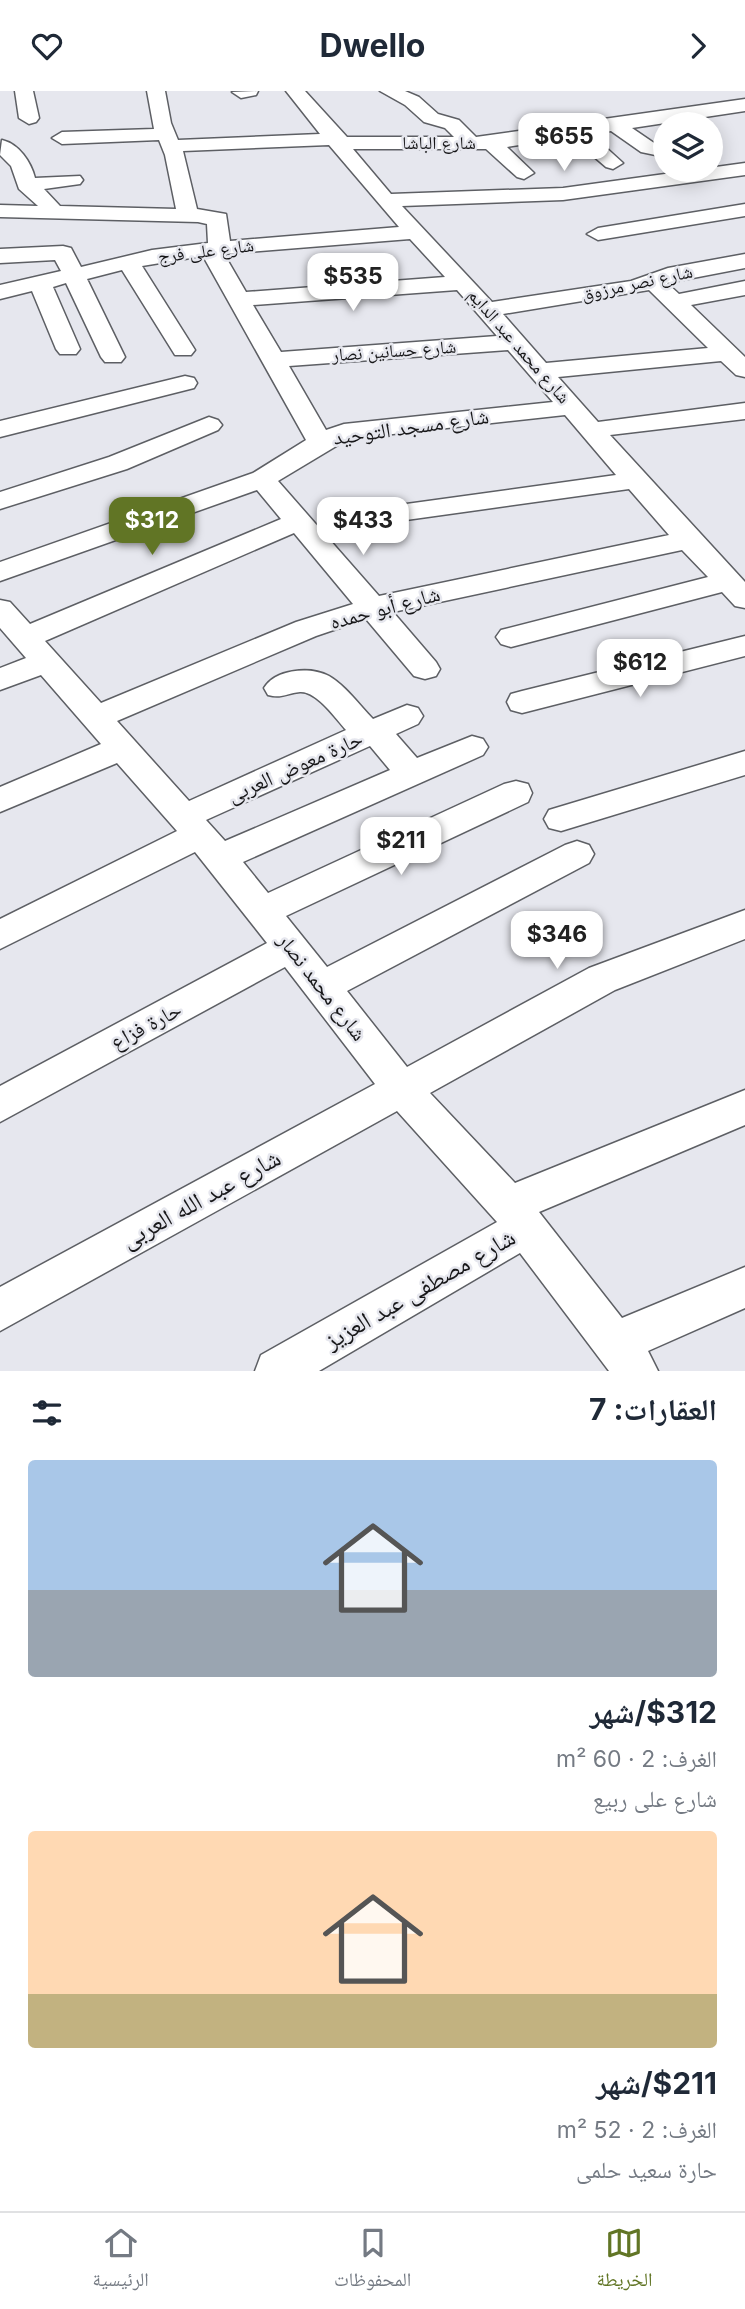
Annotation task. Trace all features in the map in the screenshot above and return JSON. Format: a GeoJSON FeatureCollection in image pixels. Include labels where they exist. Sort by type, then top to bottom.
{"type":"FeatureCollection","features":[{"type":"Feature","properties":{"kind":"street"},"geometry":{"type":"LineString","coordinates":[[24,91],[29,118]]}},
{"type":"Feature","properties":{"kind":"street"},"geometry":{"type":"LineString","coordinates":[[156,91],[188,214],[218,219],[215,249],[239,299],[319,440]]}},
{"type":"Feature","properties":{"kind":"street"},"geometry":{"type":"LineString","coordinates":[[241,92],[249,91]]}},
{"type":"Feature","properties":{"kind":"street","name":"شارع محمد عبد الدايم"},"geometry":{"type":"LineString","coordinates":[[295,91],[385,200],[463,283],[688,540],[736,590]]}},
{"type":"Feature","properties":{"kind":"street"},"geometry":{"type":"LineString","coordinates":[[392,93],[418,91]]}},
{"type":"Feature","properties":{"kind":"street"},"geometry":{"type":"LineString","coordinates":[[392,93],[412,101],[431,118],[452,124],[470,142]]}},
{"type":"Feature","properties":{"kind":"street","name":"شارع الباشا"},"geometry":{"type":"LineString","coordinates":[[168,140],[491,143],[575,130],[612,119],[745,105]]}},
{"type":"Feature","properties":{"kind":"street"},"geometry":{"type":"LineString","coordinates":[[612,119],[648,148],[653,149]]}},
{"type":"Feature","properties":{"kind":"street"},"geometry":{"type":"LineString","coordinates":[[81,125],[168,140]]}},
{"type":"Feature","properties":{"kind":"street"},"geometry":{"type":"LineString","coordinates":[[575,130],[613,163]]}},
{"type":"Feature","properties":{"kind":"street"},"geometry":{"type":"LineString","coordinates":[[62,138],[168,140]]}},
{"type":"Feature","properties":{"kind":"street"},"geometry":{"type":"LineString","coordinates":[[149,156],[168,140]]}},
{"type":"Feature","properties":{"kind":"street"},"geometry":{"type":"LineString","coordinates":[[491,143],[524,173]]}},
{"type":"Feature","properties":{"kind":"street"},"geometry":{"type":"LineString","coordinates":[[2,146],[21,164],[26,185],[47,202],[52,213]]}},
{"type":"Feature","properties":{"kind":"street"},"geometry":{"type":"LineString","coordinates":[[21,164],[45,162]]}},
{"type":"Feature","properties":{"kind":"street"},"geometry":{"type":"LineString","coordinates":[[385,200],[563,194],[745,169]]}},
{"type":"Feature","properties":{"kind":"street"},"geometry":{"type":"LineString","coordinates":[[26,185],[73,180]]}},
{"type":"Feature","properties":{"kind":"street"},"geometry":{"type":"LineString","coordinates":[[0,211],[52,213],[133,209],[162,217],[197,216]]}},
{"type":"Feature","properties":{"kind":"street"},"geometry":{"type":"LineString","coordinates":[[598,234],[745,210]]}},
{"type":"Feature","properties":{"kind":"street"},"geometry":{"type":"LineString","coordinates":[[152,257],[162,217]]}},
{"type":"Feature","properties":{"kind":"street","name":"شارع على فرج"},"geometry":{"type":"LineString","coordinates":[[0,292],[152,257],[415,232]]}},
{"type":"Feature","properties":{"kind":"street"},"geometry":{"type":"LineString","coordinates":[[0,256],[63,253],[113,357]]}},
{"type":"Feature","properties":{"kind":"street","name":"شارع نصر مرزوق"},"geometry":{"type":"LineString","coordinates":[[487,310],[636,287],[668,275],[745,261]]}},
{"type":"Feature","properties":{"kind":"street"},"geometry":{"type":"LineString","coordinates":[[129,263],[183,350]]}},
{"type":"Feature","properties":{"kind":"street"},"geometry":{"type":"LineString","coordinates":[[652,281],[673,302],[732,349],[745,370]]}},
{"type":"Feature","properties":{"kind":"street"},"geometry":{"type":"LineString","coordinates":[[40,283],[68,349]]}},
{"type":"Feature","properties":{"kind":"street"},"geometry":{"type":"LineString","coordinates":[[239,299],[463,283]]}},
{"type":"Feature","properties":{"kind":"street"},"geometry":{"type":"LineString","coordinates":[[673,302],[745,288]]}},
{"type":"Feature","properties":{"kind":"street","name":"شارع حسانين نصار"},"geometry":{"type":"LineString","coordinates":[[273,360],[515,342]]}},
{"type":"Feature","properties":{"kind":"street"},"geometry":{"type":"LineString","coordinates":[[540,371],[732,349]]}},
{"type":"Feature","properties":{"kind":"street"},"geometry":{"type":"LineString","coordinates":[[0,429],[185,383]]}},
{"type":"Feature","properties":{"kind":"street","name":"شارع مسجد التوحيد"},"geometry":{"type":"LineString","coordinates":[[0,572],[262,479],[287,465],[319,440],[344,432],[572,407]]}},
{"type":"Feature","properties":{"kind":"street"},"geometry":{"type":"LineString","coordinates":[[592,430],[745,411]]}},
{"type":"Feature","properties":{"kind":"street"},"geometry":{"type":"LineString","coordinates":[[0,501],[118,463],[209,425]]}},
{"type":"Feature","properties":{"kind":"street"},"geometry":{"type":"LineString","coordinates":[[262,479],[425,669]]}},
{"type":"Feature","properties":{"kind":"street"},"geometry":{"type":"LineString","coordinates":[[399,513],[635,480]]}},
{"type":"Feature","properties":{"kind":"street"},"geometry":{"type":"LineString","coordinates":[[0,680],[35,650],[299,520]]}},
{"type":"Feature","properties":{"kind":"street","name":"شارع أبو حمده"},"geometry":{"type":"LineString","coordinates":[[95,718],[306,629],[373,607],[688,540]]}},
{"type":"Feature","properties":{"kind":"street"},"geometry":{"type":"LineString","coordinates":[[511,637],[736,590]]}},
{"type":"Feature","properties":{"kind":"street","name":"شارع محمد نصار"},"geometry":{"type":"LineString","coordinates":[[0,609],[263,911],[401,1088],[517,1216],[626,1357]]}},
{"type":"Feature","properties":{"kind":"street"},"geometry":{"type":"LineString","coordinates":[[522,702],[745,646]]}},
{"type":"Feature","properties":{"kind":"street"},"geometry":{"type":"LineString","coordinates":[[279,688],[297,681],[319,684],[372,732],[412,774]]}},
{"type":"Feature","properties":{"kind":"street","name":"حارة معوض العربى"},"geometry":{"type":"LineString","coordinates":[[201,837],[372,732],[407,716]]}},
{"type":"Feature","properties":{"kind":"street"},"geometry":{"type":"LineString","coordinates":[[0,935],[201,837],[412,774],[472,747]]}},
{"type":"Feature","properties":{"kind":"street"},"geometry":{"type":"LineString","coordinates":[[0,800],[122,748]]}},
{"type":"Feature","properties":{"kind":"street"},"geometry":{"type":"LineString","coordinates":[[561,818],[745,764]]}},
{"type":"Feature","properties":{"kind":"street"},"geometry":{"type":"LineString","coordinates":[[263,911],[516,793]]}},
{"type":"Feature","properties":{"kind":"street"},"geometry":{"type":"LineString","coordinates":[[322,987],[577,854]]}},
{"type":"Feature","properties":{"kind":"street","name":"شارع عبد الله العربى"},"geometry":{"type":"LineString","coordinates":[[0,1310],[602,979],[745,924]]}},
{"type":"Feature","properties":{"kind":"street","name":"حارة فزاع"},"geometry":{"type":"LineString","coordinates":[[0,1105],[291,947]]}},
{"type":"Feature","properties":{"kind":"street","name":"شارع مصطفى عبد العزيز"},"geometry":{"type":"LineString","coordinates":[[277,1371],[517,1216],[745,1107]]}},
{"type":"Feature","properties":{"kind":"street"},"geometry":{"type":"LineString","coordinates":[[626,1357],[745,1287]]}}]}
